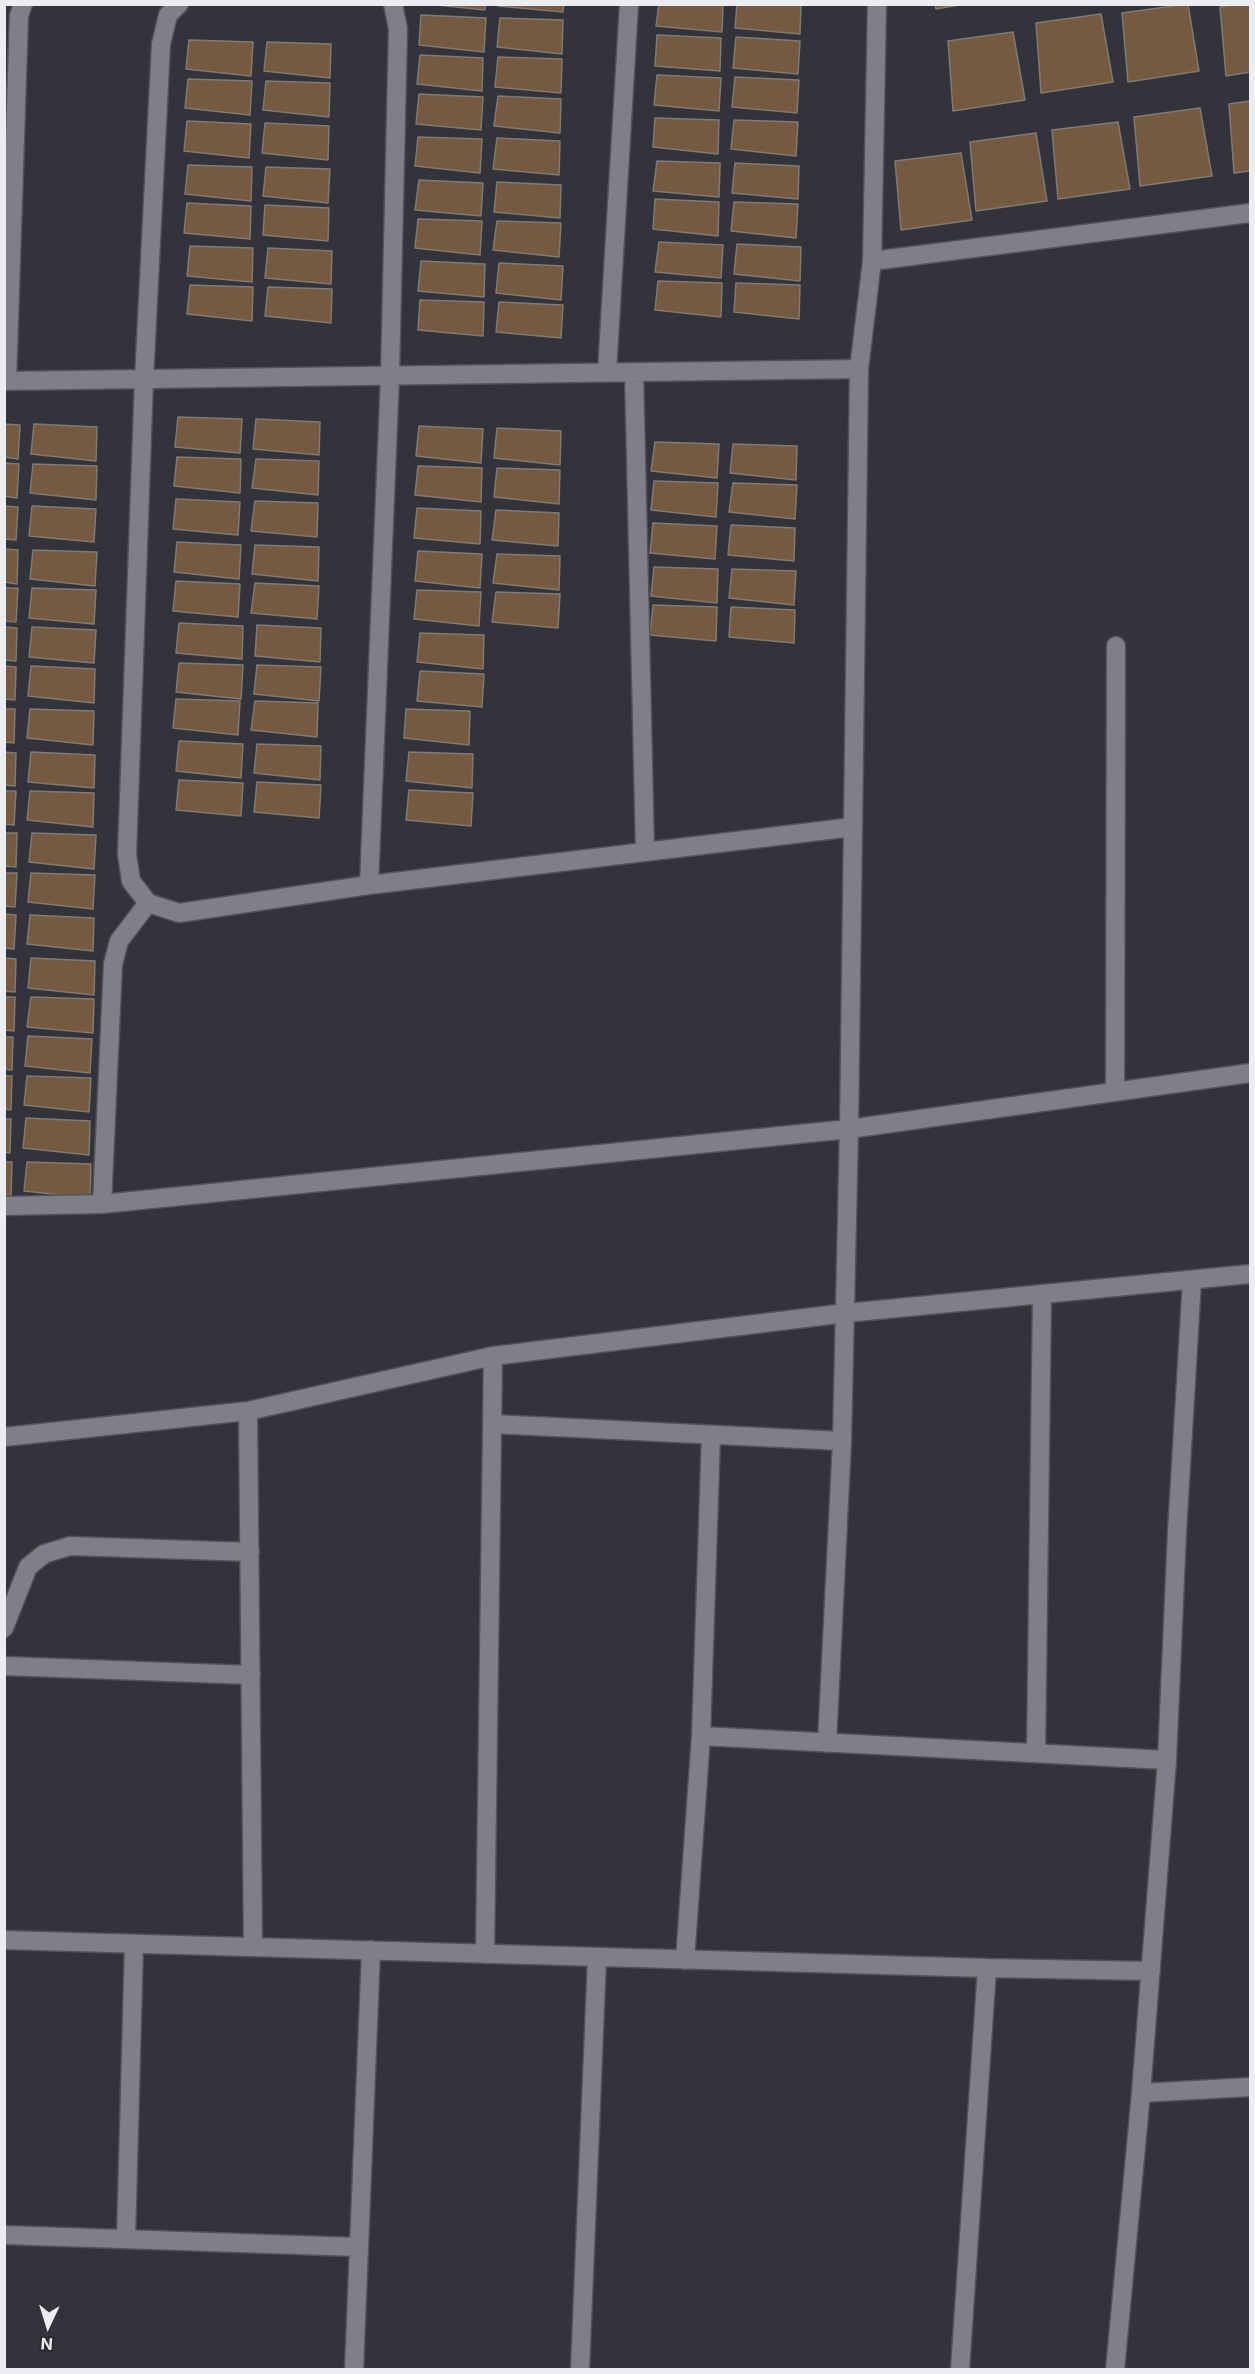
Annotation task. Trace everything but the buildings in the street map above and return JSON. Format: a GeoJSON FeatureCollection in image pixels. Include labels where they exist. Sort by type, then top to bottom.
{"type":"FeatureCollection","features":[{"type":"Feature","properties":{"kind":"street"},"geometry":{"type":"LineString","coordinates":[[179,4],[168,15],[161,44],[144,380],[128,854],[130,881],[148,903],[179,913],[369,885],[853,827]]}},
{"type":"Feature","properties":{"kind":"street"},"geometry":{"type":"LineString","coordinates":[[369,885],[390,376],[398,29],[393,4]]}},
{"type":"Feature","properties":{"kind":"street"},"geometry":{"type":"LineString","coordinates":[[608,372],[629,4]]}},
{"type":"Feature","properties":{"kind":"street"},"geometry":{"type":"LineString","coordinates":[[827,1743],[846,1313],[860,369],[872,261],[877,4]]}},
{"type":"Feature","properties":{"kind":"street"},"geometry":{"type":"LineString","coordinates":[[15,16],[6,381],[860,369]]}},
{"type":"Feature","properties":{"kind":"street"},"geometry":{"type":"LineString","coordinates":[[872,261],[1251,213]]}},
{"type":"Feature","properties":{"kind":"street"},"geometry":{"type":"LineString","coordinates":[[634,372],[645,851]]}},
{"type":"Feature","properties":{"kind":"street"},"geometry":{"type":"LineString","coordinates":[[1115,1092],[1116,646]]}},
{"type":"Feature","properties":{"kind":"street"},"geometry":{"type":"LineString","coordinates":[[102,1204],[113,964],[119,941],[148,903]]}},
{"type":"Feature","properties":{"kind":"street"},"geometry":{"type":"LineString","coordinates":[[4,1206],[102,1204],[849,1129],[1251,1073]]}},
{"type":"Feature","properties":{"kind":"street"},"geometry":{"type":"LineString","coordinates":[[4,1437],[248,1411],[493,1356],[846,1313],[1251,1274]]}},
{"type":"Feature","properties":{"kind":"street"},"geometry":{"type":"LineString","coordinates":[[1115,2370],[1141,2092],[1167,1760],[1177,1532],[1192,1280]]}},
{"type":"Feature","properties":{"kind":"street"},"geometry":{"type":"LineString","coordinates":[[1036,1753],[1042,1294]]}},
{"type":"Feature","properties":{"kind":"street"},"geometry":{"type":"LineString","coordinates":[[485,1954],[493,1356]]}},
{"type":"Feature","properties":{"kind":"street"},"geometry":{"type":"LineString","coordinates":[[248,1411],[253,1947]]}},
{"type":"Feature","properties":{"kind":"street"},"geometry":{"type":"LineString","coordinates":[[492,1424],[842,1441]]}},
{"type":"Feature","properties":{"kind":"street"},"geometry":{"type":"LineString","coordinates":[[685,1960],[701,1736],[711,1435]]}},
{"type":"Feature","properties":{"kind":"street"},"geometry":{"type":"LineString","coordinates":[[4,1628],[28,1567],[44,1554],[70,1546],[250,1552]]}},
{"type":"Feature","properties":{"kind":"street"},"geometry":{"type":"LineString","coordinates":[[4,1666],[251,1675]]}},
{"type":"Feature","properties":{"kind":"street"},"geometry":{"type":"LineString","coordinates":[[701,1736],[1167,1760]]}},
{"type":"Feature","properties":{"kind":"street"},"geometry":{"type":"LineString","coordinates":[[4,1940],[1151,1971]]}},
{"type":"Feature","properties":{"kind":"street"},"geometry":{"type":"LineString","coordinates":[[126,2238],[134,1944]]}},
{"type":"Feature","properties":{"kind":"street"},"geometry":{"type":"LineString","coordinates":[[354,2370],[370,1950]]}},
{"type":"Feature","properties":{"kind":"street"},"geometry":{"type":"LineString","coordinates":[[580,2370],[597,1957]]}},
{"type":"Feature","properties":{"kind":"street"},"geometry":{"type":"LineString","coordinates":[[960,2370],[987,1968]]}},
{"type":"Feature","properties":{"kind":"street"},"geometry":{"type":"LineString","coordinates":[[1141,2092],[1251,2087]]}},
{"type":"Feature","properties":{"kind":"street"},"geometry":{"type":"LineString","coordinates":[[4,2235],[357,2247]]}}]}
